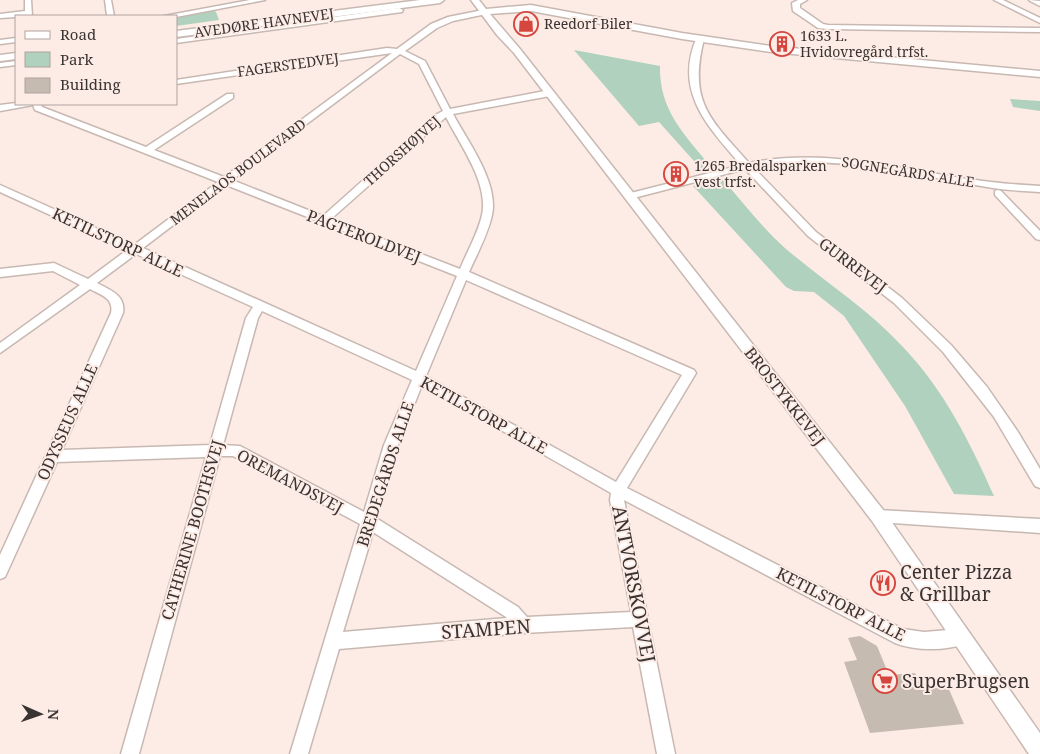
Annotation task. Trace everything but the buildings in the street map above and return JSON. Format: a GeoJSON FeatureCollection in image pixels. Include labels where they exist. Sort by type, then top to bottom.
{"type":"FeatureCollection","features":[{"type":"Feature","properties":{"kind":"street"},"geometry":{"type":"LineString","coordinates":[[0,16],[29,14],[28,0]]}},
{"type":"Feature","properties":{"kind":"street"},"geometry":{"type":"LineString","coordinates":[[108,0],[111,15]]}},
{"type":"Feature","properties":{"kind":"street"},"geometry":{"type":"LineString","coordinates":[[174,15],[262,0]]}},
{"type":"Feature","properties":{"kind":"street","name":"AVEDØRE HAVNEVEJ"},"geometry":{"type":"LineString","coordinates":[[178,30],[398,0]]}},
{"type":"Feature","properties":{"kind":"street","name":"AVEDØRE HAVNEVEJ"},"geometry":{"type":"LineString","coordinates":[[178,34],[440,0]]}},
{"type":"Feature","properties":{"kind":"street","name":"BROSTYKKEVEJ"},"geometry":{"type":"LineString","coordinates":[[475,0],[488,12],[878,516],[1040,751]]}},
{"type":"Feature","properties":{"kind":"street","name":"BROSTYKKEVEJ"},"geometry":{"type":"LineString","coordinates":[[486,0],[488,12]]}},
{"type":"Feature","properties":{"kind":"street"},"geometry":{"type":"LineString","coordinates":[[804,0],[796,3],[796,10],[821,26],[828,27],[1040,30]]}},
{"type":"Feature","properties":{"kind":"street"},"geometry":{"type":"LineString","coordinates":[[998,0],[1040,22]]}},
{"type":"Feature","properties":{"kind":"street"},"geometry":{"type":"LineString","coordinates":[[1032,0],[1040,4]]}},
{"type":"Feature","properties":{"kind":"street"},"geometry":{"type":"LineString","coordinates":[[488,12],[520,8],[542,9],[700,39],[813,54],[1040,74]]}},
{"type":"Feature","properties":{"kind":"street"},"geometry":{"type":"LineString","coordinates":[[178,41],[399,10]]}},
{"type":"Feature","properties":{"kind":"street","name":"MENELAOS BOULEVARD"},"geometry":{"type":"LineString","coordinates":[[0,348],[136,250],[441,22],[488,12]]}},
{"type":"Feature","properties":{"kind":"street","name":"GURREVEJ"},"geometry":{"type":"LineString","coordinates":[[700,39],[694,64],[696,96],[704,114],[718,134],[811,233],[884,288],[944,345],[971,376],[1007,428],[1040,482]]}},
{"type":"Feature","properties":{"kind":"street"},"geometry":{"type":"LineString","coordinates":[[0,42],[15,40]]}},
{"type":"Feature","properties":{"kind":"street","name":"FAGERSTEDVEJ"},"geometry":{"type":"LineString","coordinates":[[178,82],[387,50],[400,51]]}},
{"type":"Feature","properties":{"kind":"street"},"geometry":{"type":"LineString","coordinates":[[0,54],[15,51]]}},
{"type":"Feature","properties":{"kind":"street","name":"BREDEGÅRDS ALLE"},"geometry":{"type":"LineString","coordinates":[[299,754],[391,445],[418,377],[487,217],[489,201],[486,186],[448,112],[422,63],[414,56],[400,51]]}},
{"type":"Feature","properties":{"kind":"street"},"geometry":{"type":"LineString","coordinates":[[0,58],[15,56]]}},
{"type":"Feature","properties":{"kind":"street"},"geometry":{"type":"LineString","coordinates":[[0,65],[15,63]]}},
{"type":"Feature","properties":{"kind":"street","name":"THORSHØJVEJ"},"geometry":{"type":"LineString","coordinates":[[324,220],[440,116],[448,112],[550,93]]}},
{"type":"Feature","properties":{"kind":"street"},"geometry":{"type":"LineString","coordinates":[[147,150],[230,96]]}},
{"type":"Feature","properties":{"kind":"street"},"geometry":{"type":"LineString","coordinates":[[0,108],[22,105]]}},
{"type":"Feature","properties":{"kind":"street","name":"PAGTEROLDVEJ"},"geometry":{"type":"LineString","coordinates":[[37,105],[38,108],[463,274],[690,373]]}},
{"type":"Feature","properties":{"kind":"street","name":"SOGNEGÅRDS ALLE"},"geometry":{"type":"LineString","coordinates":[[630,196],[776,160],[832,160],[990,184],[1040,189]]}},
{"type":"Feature","properties":{"kind":"street","name":"KETILSTORP ALLE"},"geometry":{"type":"LineString","coordinates":[[1,190],[418,377],[618,490],[901,637],[914,641],[961,637]]}},
{"type":"Feature","properties":{"kind":"street"},"geometry":{"type":"LineString","coordinates":[[998,193],[1040,237]]}},
{"type":"Feature","properties":{"kind":"street","name":"ODYSSEUS ALLE"},"geometry":{"type":"LineString","coordinates":[[0,273],[54,266],[112,296],[118,307],[117,313],[0,572]]}},
{"type":"Feature","properties":{"kind":"street","name":"CATHERINE BOOTHSVEJ"},"geometry":{"type":"LineString","coordinates":[[130,754],[252,318],[259,307]]}},
{"type":"Feature","properties":{"kind":"street","name":"ANTVORSKOVVEJ"},"geometry":{"type":"LineString","coordinates":[[666,754],[617,500],[618,490],[690,373]]}},
{"type":"Feature","properties":{"kind":"street","name":"OREMANDSVEJ"},"geometry":{"type":"LineString","coordinates":[[52,456],[235,450],[368,521],[512,612],[524,625]]}},
{"type":"Feature","properties":{"kind":"street"},"geometry":{"type":"LineString","coordinates":[[878,516],[1040,526]]}},
{"type":"Feature","properties":{"kind":"street","name":"STAMPEN"},"geometry":{"type":"LineString","coordinates":[[332,641],[524,625],[640,619]]}},
{"type":"Feature","properties":{"kind":"green space"},"geometry":{"type":"Polygon","coordinates":[[[213,10],[216,12],[219,20],[178,26],[178,17],[213,10]]]}},
{"type":"Feature","properties":{"kind":"green space"},"geometry":{"type":"Polygon","coordinates":[[[574,50],[660,66],[661,82],[669,109],[683,133],[712,168],[702,170],[659,122],[639,126],[574,50]]]}},
{"type":"Feature","properties":{"kind":"green space"},"geometry":{"type":"Polygon","coordinates":[[[1010,99],[1040,101],[1040,111],[1013,107],[1010,99]]]}},
{"type":"Feature","properties":{"kind":"green space"},"geometry":{"type":"Polygon","coordinates":[[[722,179],[761,224],[786,249],[890,333],[918,364],[955,417],[994,496],[954,494],[905,406],[844,316],[814,292],[794,291],[786,287],[693,186],[722,179]]]}},
{"type":"Feature","properties":{"kind":"place","name":"Reedorf Biler"},"geometry":{"type":"Point","coordinates":[526,24]}},
{"type":"Feature","properties":{"kind":"place","name":"1633 L. Hvidovregård trfst."},"geometry":{"type":"Point","coordinates":[782,44]}},
{"type":"Feature","properties":{"kind":"place","name":"1265 Bredalsparken vest trfst."},"geometry":{"type":"Point","coordinates":[676,174]}},
{"type":"Feature","properties":{"kind":"place","name":"Center Pizza & Grillbar"},"geometry":{"type":"Point","coordinates":[883,583]}},
{"type":"Feature","properties":{"kind":"place","name":"SuperBrugsen"},"geometry":{"type":"Point","coordinates":[885,681]}}]}
